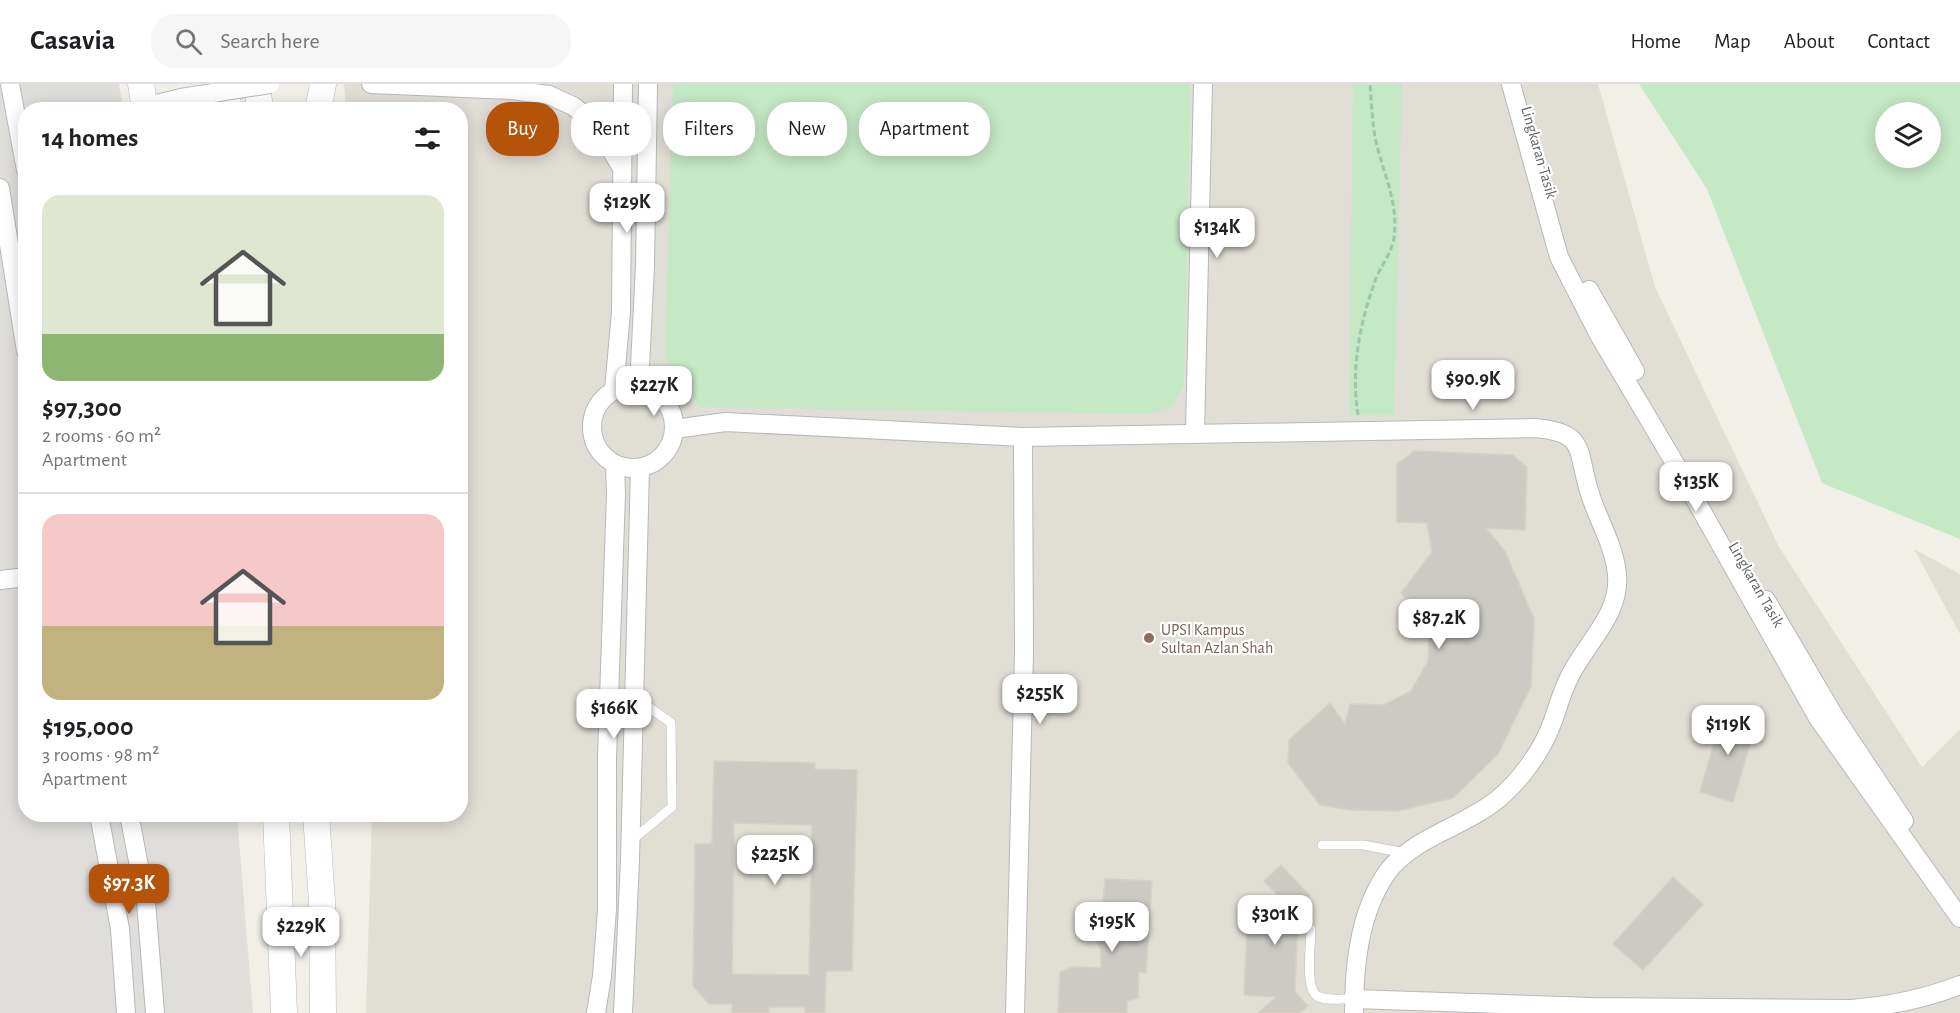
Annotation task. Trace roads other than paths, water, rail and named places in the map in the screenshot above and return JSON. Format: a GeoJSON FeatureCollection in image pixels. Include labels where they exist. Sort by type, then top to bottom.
{"type":"FeatureCollection","features":[{"type":"Feature","properties":{"kind":"main road"},"geometry":{"type":"LineString","coordinates":[[225,84],[228,102]]}},
{"type":"Feature","properties":{"kind":"main road"},"geometry":{"type":"LineString","coordinates":[[257,84],[259,102]]}},
{"type":"Feature","properties":{"kind":"main road"},"geometry":{"type":"LineString","coordinates":[[320,102],[323,84]]}},
{"type":"Feature","properties":{"kind":"main road"},"geometry":{"type":"LineString","coordinates":[[263,822],[283,948]]}},
{"type":"Feature","properties":{"kind":"main road"},"geometry":{"type":"LineString","coordinates":[[276,822],[284,1013]]}},
{"type":"Feature","properties":{"kind":"main road"},"geometry":{"type":"LineString","coordinates":[[317,822],[322,902]]}},
{"type":"Feature","properties":{"kind":"main road"},"geometry":{"type":"LineString","coordinates":[[321,822],[323,1013]]}},
{"type":"Feature","properties":{"kind":"street"},"geometry":{"type":"LineString","coordinates":[[10,84],[18,127]]}},
{"type":"Feature","properties":{"kind":"street"},"geometry":{"type":"LineString","coordinates":[[143,100],[181,98],[270,84]]}},
{"type":"Feature","properties":{"kind":"street"},"geometry":{"type":"LineString","coordinates":[[371,84],[513,90],[549,95],[573,106],[596,124],[622,170]]}},
{"type":"Feature","properties":{"kind":"street"},"geometry":{"type":"LineString","coordinates":[[614,390],[621,312],[623,84]]}},
{"type":"Feature","properties":{"kind":"street"},"geometry":{"type":"LineString","coordinates":[[639,386],[645,266],[648,84]]}},
{"type":"Feature","properties":{"kind":"street"},"geometry":{"type":"LineString","coordinates":[[1195,432],[1203,84]]}},
{"type":"Feature","properties":{"kind":"street"},"geometry":{"type":"LineString","coordinates":[[1511,84],[1559,256],[1599,335],[1818,718],[1960,918]]}},
{"type":"Feature","properties":{"kind":"street","name":"Lingkaran Tasik"},"geometry":{"type":"LineString","coordinates":[[1521,84],[1562,228],[1577,269],[1836,719],[1960,901]]}},
{"type":"Feature","properties":{"kind":"street"},"geometry":{"type":"LineString","coordinates":[[0,188],[18,301]]}},
{"type":"Feature","properties":{"kind":"street"},"geometry":{"type":"LineString","coordinates":[[639,386],[661,396],[669,405],[675,429],[672,443],[664,455],[653,464],[640,469],[615,465],[598,450],[592,428],[598,406],[614,390],[639,386]]}},
{"type":"Feature","properties":{"kind":"street"},"geometry":{"type":"LineString","coordinates":[[675,429],[725,422],[1023,437],[1195,432],[1557,429],[1570,436],[1579,448],[1587,484],[1614,557],[1618,576],[1616,594],[1609,612],[1567,680],[1550,729],[1526,769],[1499,799],[1408,854],[1388,870],[1374,892],[1359,943],[1354,1006],[1560,1010],[1851,1009],[1890,1006],[1929,997],[1960,985]]}},
{"type":"Feature","properties":{"kind":"street"},"geometry":{"type":"LineString","coordinates":[[1015,1013],[1024,652],[1023,437]]}},
{"type":"Feature","properties":{"kind":"street"},"geometry":{"type":"LineString","coordinates":[[596,1013],[602,976],[607,909],[607,758],[615,465]]}},
{"type":"Feature","properties":{"kind":"street"},"geometry":{"type":"LineString","coordinates":[[623,1013],[631,841],[640,469]]}},
{"type":"Feature","properties":{"kind":"street"},"geometry":{"type":"LineString","coordinates":[[0,580],[18,579]]}},
{"type":"Feature","properties":{"kind":"street"},"geometry":{"type":"LineString","coordinates":[[100,822],[120,928],[126,1013]]}},
{"type":"Feature","properties":{"kind":"street"},"geometry":{"type":"LineString","coordinates":[[131,822],[146,902],[155,1013]]}},
{"type":"Feature","properties":{"kind":"lane"},"geometry":{"type":"LineString","coordinates":[[631,841],[672,807],[671,723],[633,696]]}},
{"type":"Feature","properties":{"kind":"lane"},"geometry":{"type":"LineString","coordinates":[[1322,845],[1363,845],[1408,854]]}},
{"type":"Feature","properties":{"kind":"lane"},"geometry":{"type":"LineString","coordinates":[[1311,929],[1310,985],[1315,994],[1354,1006]]}},
{"type":"Feature","properties":{"kind":"place","name":"UPSI Kampus Sultan Azlan Shah"},"geometry":{"type":"Point","coordinates":[1149,638]}}]}
